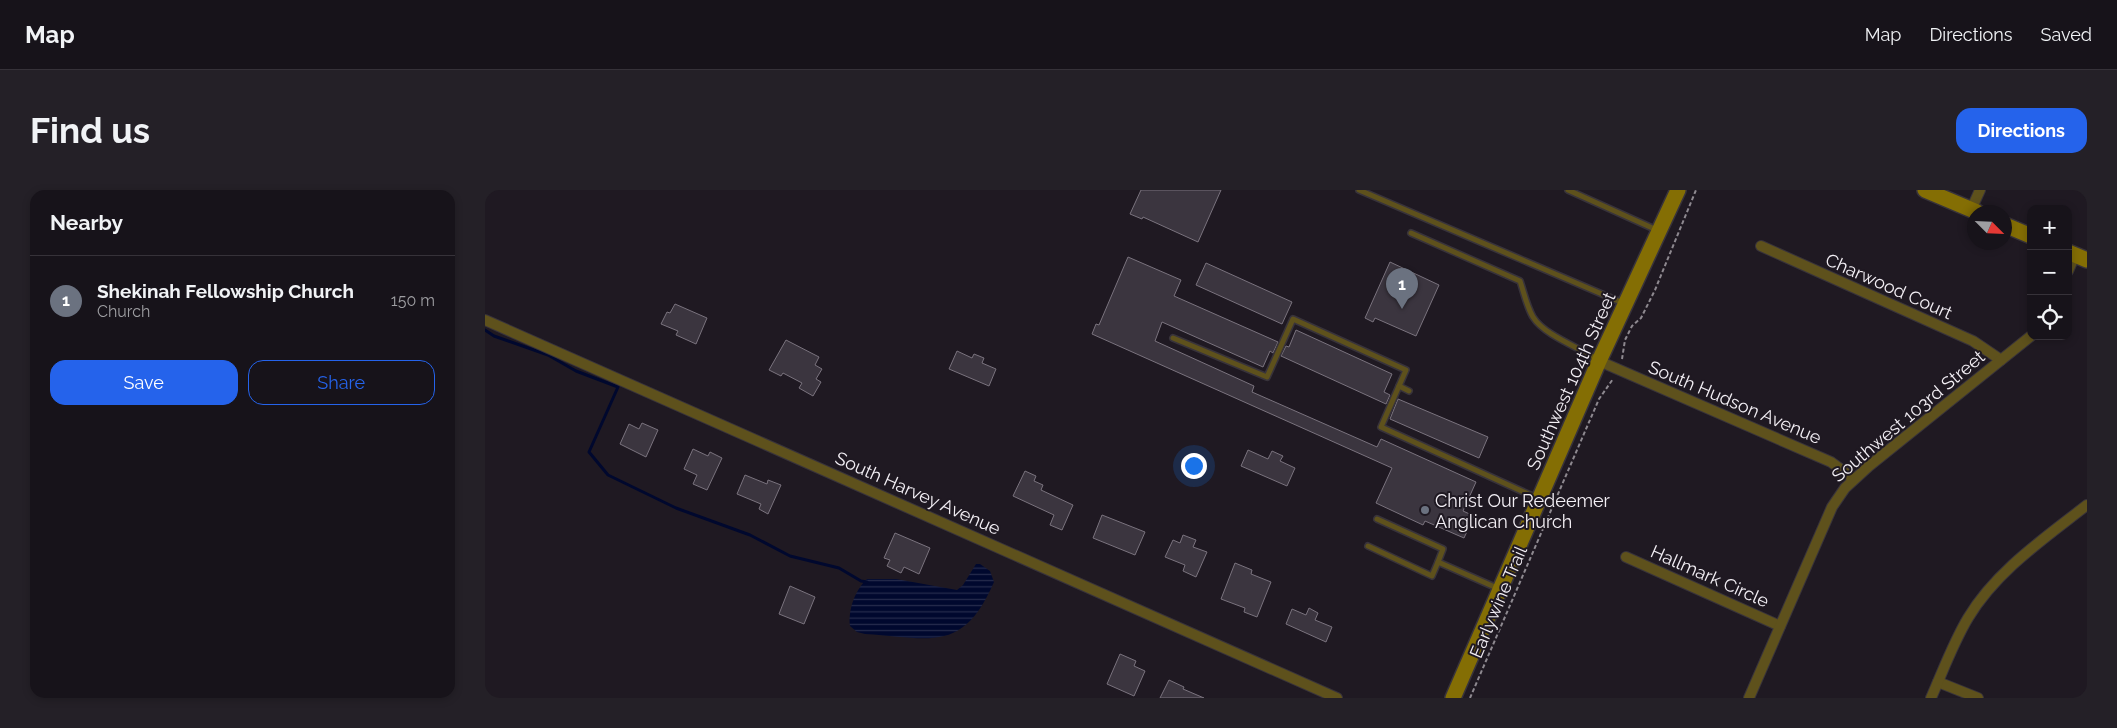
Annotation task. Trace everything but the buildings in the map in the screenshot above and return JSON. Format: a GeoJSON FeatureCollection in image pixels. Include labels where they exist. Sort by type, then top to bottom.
{"type":"FeatureCollection","features":[{"type":"Feature","properties":{"kind":"main road","name":"Southwest 104th Street"},"geometry":{"type":"LineString","coordinates":[[1453,698],[1599,361],[1678,190]]}},
{"type":"Feature","properties":{"kind":"main road"},"geometry":{"type":"LineString","coordinates":[[1925,190],[1967,208]]}},
{"type":"Feature","properties":{"kind":"main road"},"geometry":{"type":"LineString","coordinates":[[2012,228],[2027,234]]}},
{"type":"Feature","properties":{"kind":"street"},"geometry":{"type":"LineString","coordinates":[[1976,205],[1980,190]]}},
{"type":"Feature","properties":{"kind":"street","name":"Charwood Court"},"geometry":{"type":"LineString","coordinates":[[1761,246],[1973,341],[2001,360]]}},
{"type":"Feature","properties":{"kind":"street","name":"South Harvey Avenue"},"geometry":{"type":"LineString","coordinates":[[485,320],[1337,698]]}},
{"type":"Feature","properties":{"kind":"street","name":"Southwest 103rd Street"},"geometry":{"type":"LineString","coordinates":[[1749,698],[1832,507],[1854,479],[2027,339]]}},
{"type":"Feature","properties":{"kind":"street","name":"South Hudson Avenue"},"geometry":{"type":"LineString","coordinates":[[1599,361],[1831,462],[1854,479]]}},
{"type":"Feature","properties":{"kind":"street"},"geometry":{"type":"LineString","coordinates":[[1931,698],[1957,638],[1982,598],[2010,568],[2087,505]]}},
{"type":"Feature","properties":{"kind":"street","name":"Hallmark Circle"},"geometry":{"type":"LineString","coordinates":[[1626,557],[1780,626]]}},
{"type":"Feature","properties":{"kind":"street"},"geometry":{"type":"LineString","coordinates":[[1939,682],[1978,698]]}},
{"type":"Feature","properties":{"kind":"lane"},"geometry":{"type":"LineString","coordinates":[[1359,190],[1626,304]]}},
{"type":"Feature","properties":{"kind":"lane"},"geometry":{"type":"LineString","coordinates":[[1567,190],[1659,231]]}},
{"type":"Feature","properties":{"kind":"lane"},"geometry":{"type":"LineString","coordinates":[[1411,233],[1520,281],[1533,317],[1543,330],[1578,347],[1599,361]]}},
{"type":"Feature","properties":{"kind":"lane"},"geometry":{"type":"LineString","coordinates":[[1173,338],[1267,377],[1293,319],[1406,370],[1381,427],[1539,499]]}},
{"type":"Feature","properties":{"kind":"lane"},"geometry":{"type":"LineString","coordinates":[[1399,386],[1409,390]]}},
{"type":"Feature","properties":{"kind":"lane"},"geometry":{"type":"LineString","coordinates":[[1368,546],[1432,576],[1443,549],[1377,519]]}},
{"type":"Feature","properties":{"kind":"lane"},"geometry":{"type":"LineString","coordinates":[[1438,562],[1500,590]]}},
{"type":"Feature","properties":{"kind":"path","name":"Earlywine Trail"},"geometry":{"type":"LineString","coordinates":[[1470,698],[1599,399],[1611,383],[1624,355],[1625,340],[1632,326],[1641,318],[1655,290],[1697,190]]}},
{"type":"Feature","properties":{"kind":"water"},"geometry":{"type":"Polygon","coordinates":[[[976,564],[980,564],[990,571],[994,582],[982,605],[970,621],[957,631],[942,636],[908,638],[865,634],[857,632],[850,626],[850,613],[853,601],[867,579],[896,579],[957,590],[963,585],[976,564]]]}},
{"type":"Feature","properties":{"kind":"waterway"},"geometry":{"type":"LineString","coordinates":[[485,330],[494,336],[548,355],[576,371],[618,387],[589,452],[608,475],[676,508],[750,535],[790,556],[839,568],[861,581],[867,582]]}},
{"type":"Feature","properties":{"kind":"place","name":"Shekinah Fellowship Church"},"geometry":{"type":"Point","coordinates":[1402,309]}},
{"type":"Feature","properties":{"kind":"place","name":"Christ Our Redeemer Anglican Church"},"geometry":{"type":"Point","coordinates":[1425,510]}}]}
